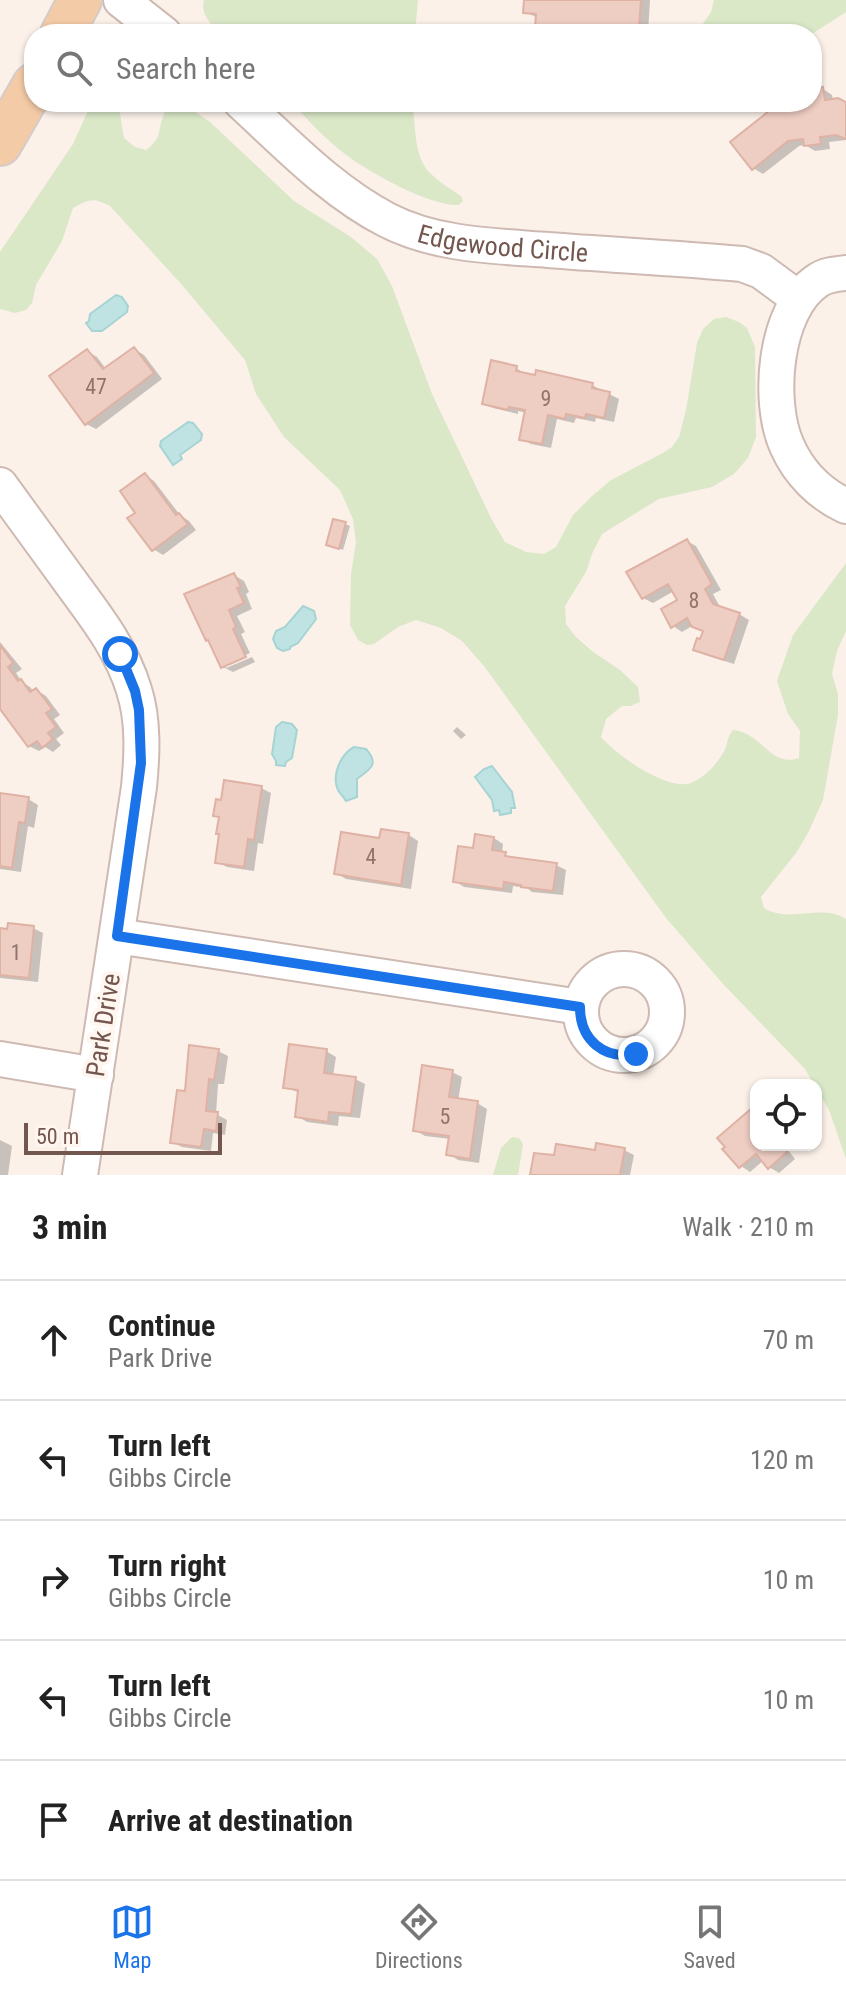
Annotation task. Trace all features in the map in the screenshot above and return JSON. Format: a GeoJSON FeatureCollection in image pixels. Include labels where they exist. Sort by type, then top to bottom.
{"type":"FeatureCollection","features":[{"type":"Feature","properties":{"kind":"main road"},"geometry":{"type":"LineString","coordinates":[[67,24],[80,0]]}},
{"type":"Feature","properties":{"kind":"main road"},"geometry":{"type":"LineString","coordinates":[[0,144],[24,102]]}},
{"type":"Feature","properties":{"kind":"street"},"geometry":{"type":"LineString","coordinates":[[121,0],[151,24]]}},
{"type":"Feature","properties":{"kind":"street","name":"Edgewood Circle"},"geometry":{"type":"LineString","coordinates":[[252,112],[340,191],[390,222],[420,233],[454,241],[507,247],[742,264],[761,271],[799,299]]}},
{"type":"Feature","properties":{"kind":"street"},"geometry":{"type":"LineString","coordinates":[[846,273],[823,277],[799,299],[791,312],[779,359],[777,399],[781,431],[790,453],[803,473],[826,495],[846,506]]}},
{"type":"Feature","properties":{"kind":"street","name":"Park Drive"},"geometry":{"type":"LineString","coordinates":[[0,485],[109,635],[135,691],[139,710],[141,763],[80,1175]]}},
{"type":"Feature","properties":{"kind":"street"},"geometry":{"type":"LineString","coordinates":[[117,936],[580,1007]]}},
{"type":"Feature","properties":{"kind":"street"},"geometry":{"type":"LineString","coordinates":[[0,1059],[96,1075]]}},
{"type":"Feature","properties":{"kind":"green space"},"geometry":{"type":"Polygon","coordinates":[[[204,0],[418,0],[416,24],[211,24],[204,0]]]}},
{"type":"Feature","properties":{"kind":"green space"},"geometry":{"type":"Polygon","coordinates":[[[714,0],[846,0],[846,12],[822,28],[822,24],[703,24],[714,0]]]}},
{"type":"Feature","properties":{"kind":"green space"},"geometry":{"type":"Polygon","coordinates":[[[88,112],[120,112],[124,138],[135,147],[146,150],[157,138],[166,112],[195,112],[209,121],[294,201],[351,237],[377,259],[392,286],[432,394],[491,518],[505,542],[526,552],[544,554],[556,547],[573,515],[591,497],[611,480],[672,447],[679,437],[697,343],[703,329],[714,319],[726,317],[747,328],[755,347],[756,437],[748,458],[734,474],[712,487],[659,499],[602,534],[586,572],[565,606],[566,624],[592,651],[638,687],[640,702],[622,706],[606,719],[601,737],[628,761],[653,775],[676,784],[689,784],[716,763],[733,730],[752,737],[781,758],[799,758],[800,731],[788,714],[777,681],[793,635],[846,563],[846,631],[832,674],[838,694],[838,715],[823,800],[796,853],[761,897],[764,908],[774,912],[826,913],[846,919],[846,1159],[822,1098],[822,1079],[811,1079],[666,918],[484,666],[462,641],[441,628],[416,620],[398,627],[374,644],[367,645],[358,640],[350,625],[351,574],[356,542],[353,519],[340,490],[284,437],[256,394],[245,360],[110,206],[91,200],[73,208],[62,241],[36,285],[32,303],[26,310],[15,313],[0,309],[0,252],[73,144],[88,112]]]}},
{"type":"Feature","properties":{"kind":"green space"},"geometry":{"type":"Polygon","coordinates":[[[301,112],[413,112],[418,148],[424,165],[463,201],[459,205],[447,204],[400,187],[345,154],[301,112]]]}},
{"type":"Feature","properties":{"kind":"green space"},"geometry":{"type":"Polygon","coordinates":[[[512,1137],[519,1138],[523,1144],[518,1175],[493,1175],[501,1148],[512,1137]]]}},
{"type":"Feature","properties":{"kind":"water"},"geometry":{"type":"Polygon","coordinates":[[[116,295],[122,297],[128,306],[127,312],[102,331],[92,331],[86,323],[90,314],[116,295]]]}},
{"type":"Feature","properties":{"kind":"water"},"geometry":{"type":"Polygon","coordinates":[[[188,422],[193,423],[202,434],[201,440],[180,455],[182,459],[173,465],[160,446],[161,441],[188,422]]]}},
{"type":"Feature","properties":{"kind":"water"},"geometry":{"type":"Polygon","coordinates":[[[303,606],[314,611],[316,619],[290,649],[283,651],[277,648],[273,639],[276,631],[285,627],[303,606]]]}},
{"type":"Feature","properties":{"kind":"water"},"geometry":{"type":"Polygon","coordinates":[[[282,722],[292,724],[297,730],[292,758],[285,766],[276,765],[272,754],[276,727],[282,722]]]}},
{"type":"Feature","properties":{"kind":"water"},"geometry":{"type":"Polygon","coordinates":[[[354,747],[366,749],[373,763],[357,779],[357,797],[346,801],[338,790],[336,778],[338,766],[354,747]]]}},
{"type":"Feature","properties":{"kind":"water"},"geometry":{"type":"Polygon","coordinates":[[[492,766],[512,792],[515,808],[511,808],[511,813],[500,815],[499,810],[494,811],[492,800],[475,777],[492,766]]]}},
{"type":"Feature","properties":{"kind":"building"},"geometry":{"type":"Polygon","coordinates":[[[524,0],[641,0],[639,24],[535,24],[536,14],[523,13],[524,0]]]}},
{"type":"Feature","properties":{"kind":"building"},"geometry":{"type":"Polygon","coordinates":[[[822,87],[825,100],[838,98],[846,102],[846,139],[836,135],[820,137],[821,144],[804,146],[803,139],[788,141],[752,170],[730,142],[768,112],[822,112],[822,87]]]}},
{"type":"Feature","properties":{"kind":"building"},"geometry":{"type":"Polygon","coordinates":[[[134,347],[154,373],[85,425],[49,376],[87,349],[103,369],[134,347]]]}},
{"type":"Feature","properties":{"kind":"building"},"geometry":{"type":"Polygon","coordinates":[[[491,360],[517,366],[516,371],[535,375],[536,370],[593,383],[592,388],[610,392],[604,418],[566,414],[565,419],[548,415],[542,444],[519,440],[525,410],[482,404],[491,360]]]}},
{"type":"Feature","properties":{"kind":"building"},"geometry":{"type":"Polygon","coordinates":[[[145,473],[176,515],[179,513],[188,524],[152,551],[127,518],[135,513],[120,491],[145,473]]]}},
{"type":"Feature","properties":{"kind":"building"},"geometry":{"type":"Polygon","coordinates":[[[333,519],[346,522],[339,549],[326,545],[333,519]]]}},
{"type":"Feature","properties":{"kind":"building"},"geometry":{"type":"Polygon","coordinates":[[[687,539],[712,584],[705,589],[713,604],[740,613],[724,660],[693,650],[703,631],[692,627],[687,618],[671,628],[661,609],[677,600],[668,584],[642,599],[626,572],[687,539]]]}},
{"type":"Feature","properties":{"kind":"building"},"geometry":{"type":"Polygon","coordinates":[[[234,573],[244,603],[229,610],[236,627],[233,629],[246,657],[221,668],[184,594],[234,573]]]}},
{"type":"Feature","properties":{"kind":"building"},"geometry":{"type":"Polygon","coordinates":[[[0,645],[13,663],[8,667],[18,681],[21,679],[30,692],[36,688],[52,709],[46,713],[56,727],[48,733],[53,739],[42,748],[37,741],[28,747],[0,709],[0,645]]]}},
{"type":"Feature","properties":{"kind":"building"},"geometry":{"type":"Polygon","coordinates":[[[224,780],[262,786],[254,840],[248,839],[244,867],[215,863],[219,817],[213,816],[216,799],[221,800],[224,780]]]}},
{"type":"Feature","properties":{"kind":"building"},"geometry":{"type":"Polygon","coordinates":[[[0,793],[29,797],[25,823],[19,822],[12,868],[0,866],[0,793]]]}},
{"type":"Feature","properties":{"kind":"building"},"geometry":{"type":"Polygon","coordinates":[[[381,829],[409,833],[401,885],[334,874],[341,832],[379,838],[381,829]]]}},
{"type":"Feature","properties":{"kind":"building"},"geometry":{"type":"Polygon","coordinates":[[[475,834],[494,837],[492,850],[506,852],[505,856],[557,863],[553,891],[504,882],[503,889],[453,882],[458,846],[473,848],[475,834]]]}},
{"type":"Feature","properties":{"kind":"building"},"geometry":{"type":"Polygon","coordinates":[[[8,923],[34,926],[29,978],[0,975],[0,928],[7,929],[8,923]]]}},
{"type":"Feature","properties":{"kind":"building"},"geometry":{"type":"Polygon","coordinates":[[[289,1044],[327,1049],[324,1073],[356,1077],[351,1114],[329,1112],[328,1122],[295,1117],[298,1090],[283,1088],[289,1044]]]}},
{"type":"Feature","properties":{"kind":"building"},"geometry":{"type":"Polygon","coordinates":[[[189,1045],[219,1049],[214,1080],[209,1079],[206,1111],[218,1112],[216,1131],[204,1129],[201,1147],[170,1143],[177,1090],[185,1091],[189,1045]]]}},
{"type":"Feature","properties":{"kind":"building"},"geometry":{"type":"Polygon","coordinates":[[[422,1065],[453,1070],[449,1097],[478,1101],[470,1159],[446,1155],[449,1136],[413,1131],[422,1065]]]}},
{"type":"Feature","properties":{"kind":"building"},"geometry":{"type":"Polygon","coordinates":[[[750,1110],[750,1151],[787,1152],[768,1169],[756,1154],[739,1168],[722,1149],[725,1147],[717,1138],[750,1110]]]}},
{"type":"Feature","properties":{"kind":"building"},"geometry":{"type":"Polygon","coordinates":[[[596,1143],[625,1148],[620,1175],[530,1175],[534,1153],[554,1155],[556,1144],[595,1150],[596,1143]]]}},
{"type":"Feature","properties":{"kind":"route"},"geometry":{"type":"LineString","coordinates":[[120,654],[135,691],[142,740],[139,787],[117,936],[580,1007],[582,1025],[595,1046],[619,1056],[636,1054]]}}]}
